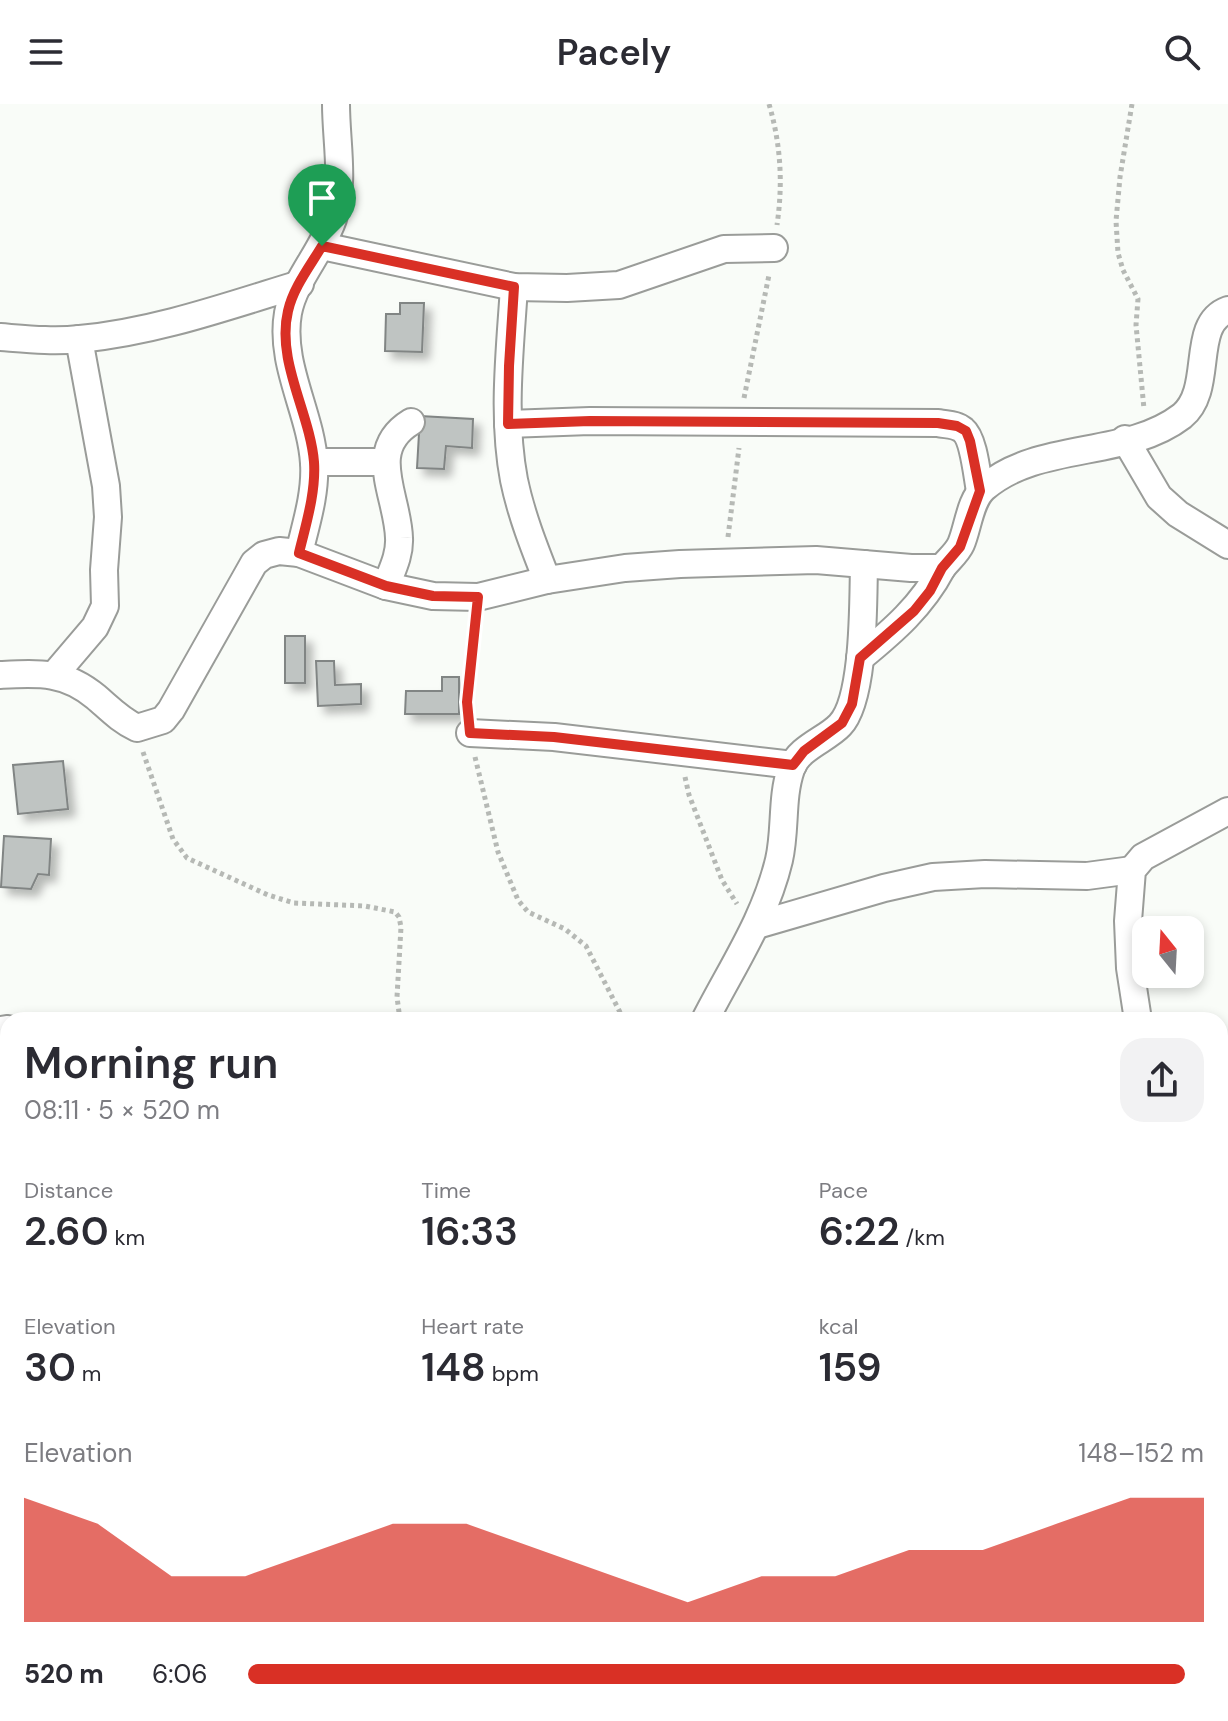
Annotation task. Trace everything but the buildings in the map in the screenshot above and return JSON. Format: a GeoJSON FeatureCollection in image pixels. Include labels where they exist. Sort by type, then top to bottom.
{"type":"FeatureCollection","features":[{"type":"Feature","properties":{"kind":"street"},"geometry":{"type":"LineString","coordinates":[[299,553],[307,521],[314,462],[286,339],[288,311],[334,217],[340,183],[336,104]]}},
{"type":"Feature","properties":{"kind":"street"},"geometry":{"type":"LineString","coordinates":[[322,246],[514,287],[567,288],[619,285],[724,249],[774,248]]}},
{"type":"Feature","properties":{"kind":"street"},"geometry":{"type":"LineString","coordinates":[[0,337],[79,339],[130,331],[205,313],[300,284]]}},
{"type":"Feature","properties":{"kind":"street"},"geometry":{"type":"LineString","coordinates":[[514,287],[508,424],[513,478],[547,580]]}},
{"type":"Feature","properties":{"kind":"street"},"geometry":{"type":"LineString","coordinates":[[980,491],[1003,473],[1040,460],[1163,429],[1185,413],[1199,392],[1207,332],[1212,320],[1228,310]]}},
{"type":"Feature","properties":{"kind":"street"},"geometry":{"type":"LineString","coordinates":[[55,674],[95,627],[105,606],[106,486],[79,339]]}},
{"type":"Feature","properties":{"kind":"street"},"geometry":{"type":"LineString","coordinates":[[508,424],[590,421],[938,423],[966,431],[980,491],[960,547],[914,611],[860,658]]}},
{"type":"Feature","properties":{"kind":"street"},"geometry":{"type":"LineString","coordinates":[[386,586],[397,560],[400,540],[386,462],[387,446],[398,430],[411,422]]}},
{"type":"Feature","properties":{"kind":"street"},"geometry":{"type":"LineString","coordinates":[[1136,437],[1159,497],[1178,514],[1228,545]]}},
{"type":"Feature","properties":{"kind":"street"},"geometry":{"type":"LineString","coordinates":[[314,462],[386,462]]}},
{"type":"Feature","properties":{"kind":"street"},"geometry":{"type":"LineString","coordinates":[[0,675],[55,674],[77,683],[120,720],[137,728],[163,720],[254,563],[264,555],[279,551],[299,553],[386,586],[433,596],[478,597],[547,580],[625,568],[816,560],[942,568]]}},
{"type":"Feature","properties":{"kind":"street"},"geometry":{"type":"LineString","coordinates":[[709,1012],[757,925],[779,859],[787,785],[793,765],[804,751],[842,723],[852,704],[860,658],[864,564]]}},
{"type":"Feature","properties":{"kind":"street"},"geometry":{"type":"LineString","coordinates":[[470,733],[554,737],[793,765]]}},
{"type":"Feature","properties":{"kind":"street"},"geometry":{"type":"LineString","coordinates":[[1137,1012],[1130,968],[1128,921],[1132,870],[1143,857],[1228,811]]}},
{"type":"Feature","properties":{"kind":"street"},"geometry":{"type":"LineString","coordinates":[[757,925],[933,877],[985,874],[1087,876],[1132,870]]}},
{"type":"Feature","properties":{"kind":"path"},"geometry":{"type":"LineString","coordinates":[[1132,104],[1116,221],[1118,253],[1138,299],[1136,437]]}},
{"type":"Feature","properties":{"kind":"path"},"geometry":{"type":"LineString","coordinates":[[725,563],[741,422]]}},
{"type":"Feature","properties":{"kind":"path"},"geometry":{"type":"LineString","coordinates":[[478,597],[467,702],[470,733],[498,852],[518,900],[528,912],[565,929],[586,946],[620,1012]]}},
{"type":"Feature","properties":{"kind":"path"},"geometry":{"type":"LineString","coordinates":[[137,728],[148,773],[164,817],[173,839],[187,858],[268,895],[294,903],[365,906],[395,912],[399,917],[398,1012]]}},
{"type":"Feature","properties":{"kind":"path"},"geometry":{"type":"LineString","coordinates":[[682,750],[689,795],[722,880],[729,895],[757,925]]}},
{"type":"Feature","properties":{"kind":"route"},"geometry":{"type":"LineString","coordinates":[[322,246],[514,287],[508,424],[590,421],[938,423],[966,431],[980,491],[960,547],[914,611],[860,658],[852,704],[842,723],[804,751],[793,765],[554,737],[470,733],[467,702],[478,597],[433,596],[386,586],[299,553],[313,489],[314,462],[286,339],[288,311],[322,246]]}}]}
